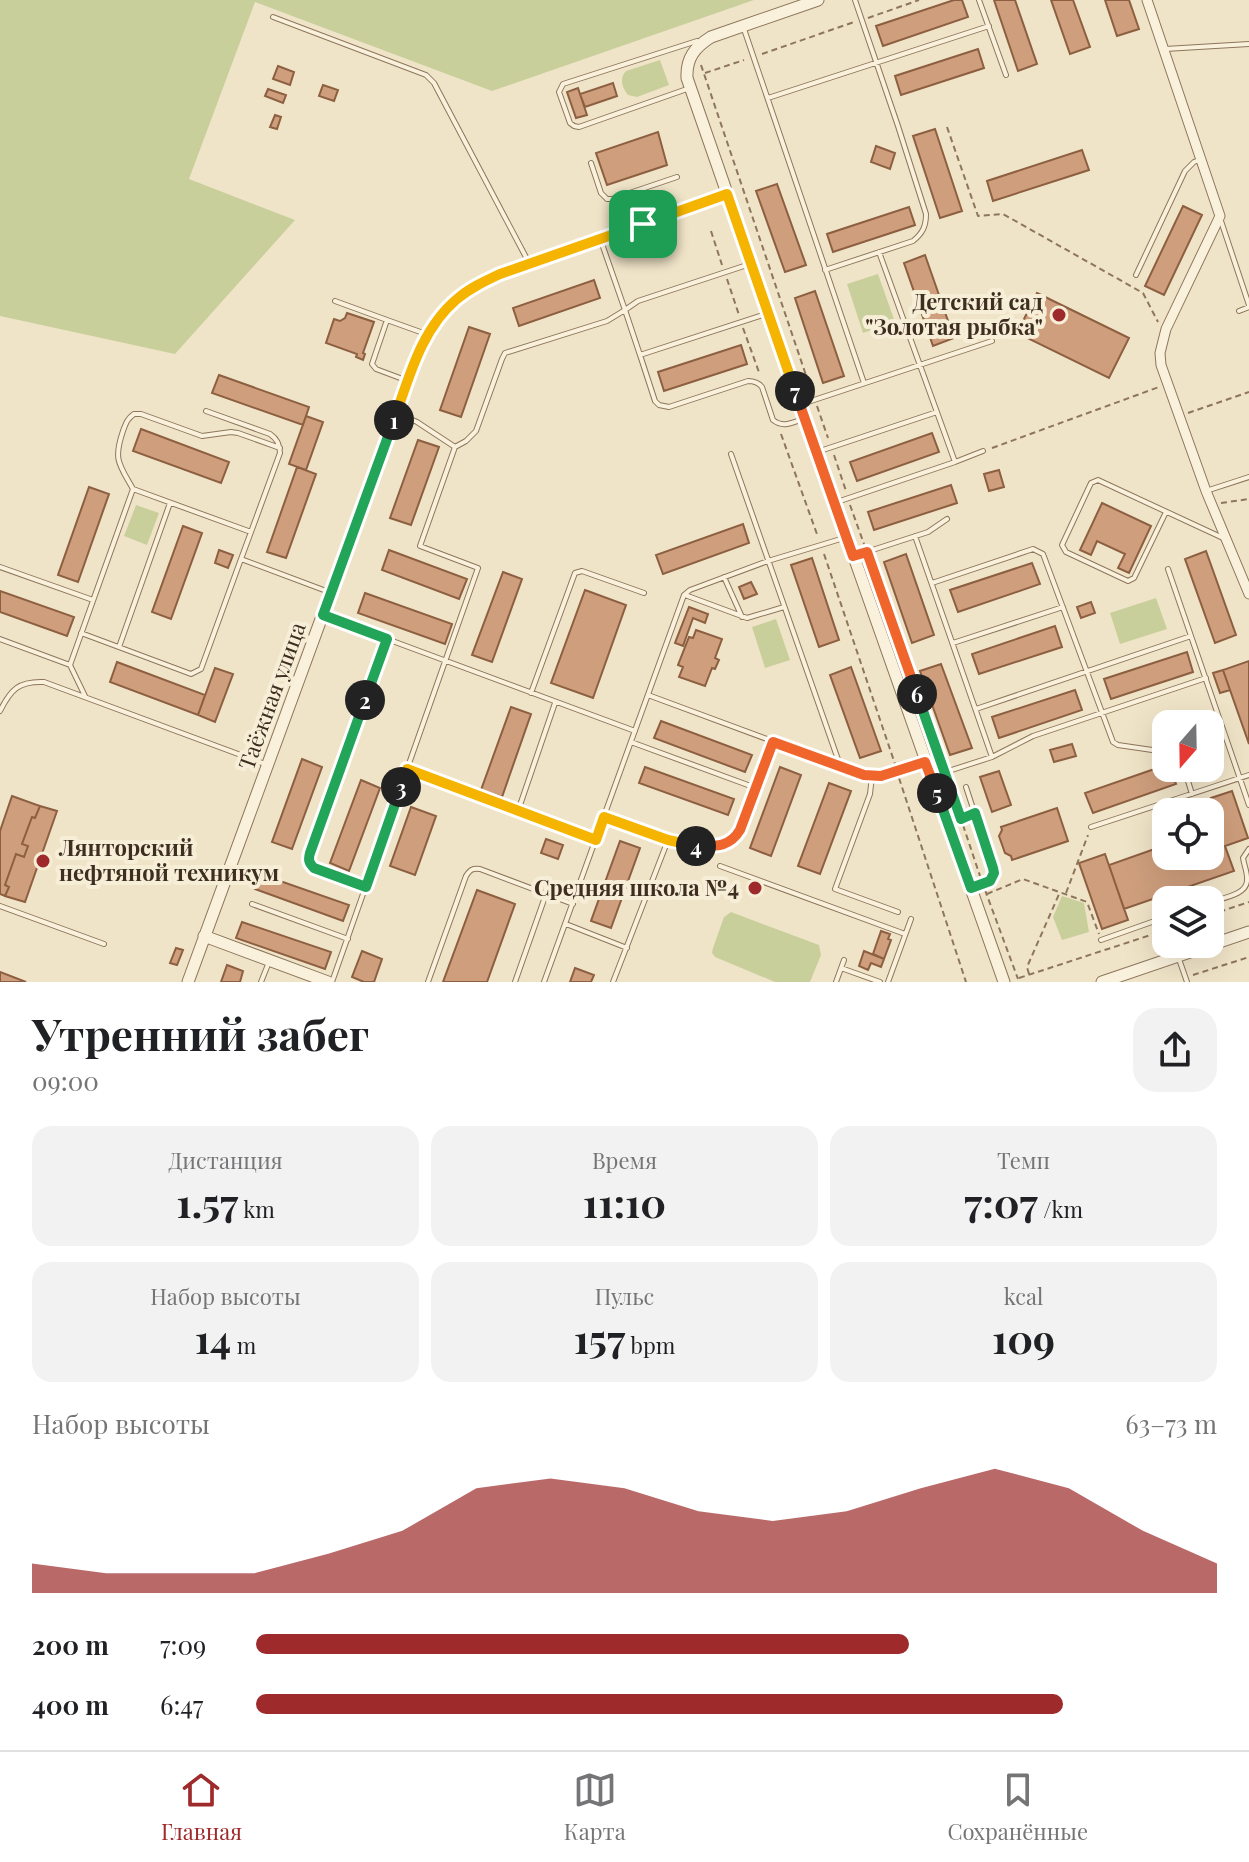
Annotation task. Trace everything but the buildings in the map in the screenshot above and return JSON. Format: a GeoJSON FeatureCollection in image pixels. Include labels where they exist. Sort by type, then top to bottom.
{"type":"FeatureCollection","features":[{"type":"Feature","properties":{"kind":"street"},"geometry":{"type":"LineString","coordinates":[[818,0],[701,43],[691,55],[687,70],[690,88],[1004,982]]}},
{"type":"Feature","properties":{"kind":"street"},"geometry":{"type":"LineString","coordinates":[[1147,0],[1220,216],[1164,334],[1160,353],[1167,384],[1206,491],[1249,594]]}},
{"type":"Feature","properties":{"kind":"street","name":"Таёжная улица"},"geometry":{"type":"LineString","coordinates":[[188,982],[408,381],[428,335],[446,309],[478,284],[727,194]]}},
{"type":"Feature","properties":{"kind":"street"},"geometry":{"type":"LineString","coordinates":[[1224,939],[1249,932]]}},
{"type":"Feature","properties":{"kind":"street"},"geometry":{"type":"LineString","coordinates":[[204,936],[330,982]]}},
{"type":"Feature","properties":{"kind":"street"},"geometry":{"type":"LineString","coordinates":[[1102,982],[1164,958]]}},
{"type":"Feature","properties":{"kind":"lane"},"geometry":{"type":"LineString","coordinates":[[825,270],[913,241],[926,224],[926,214],[855,0]]}},
{"type":"Feature","properties":{"kind":"lane"},"geometry":{"type":"LineString","coordinates":[[979,0],[1006,75]]}},
{"type":"Feature","properties":{"kind":"lane"},"geometry":{"type":"LineString","coordinates":[[273,17],[426,75],[434,83],[529,264]]}},
{"type":"Feature","properties":{"kind":"lane"},"geometry":{"type":"LineString","coordinates":[[743,26],[864,383]]}},
{"type":"Feature","properties":{"kind":"lane"},"geometry":{"type":"LineString","coordinates":[[768,98],[989,26]]}},
{"type":"Feature","properties":{"kind":"lane"},"geometry":{"type":"LineString","coordinates":[[690,88],[579,127],[570,123],[559,92],[563,84],[711,37]]}},
{"type":"Feature","properties":{"kind":"lane"},"geometry":{"type":"LineString","coordinates":[[1165,49],[1249,44]]}},
{"type":"Feature","properties":{"kind":"lane"},"geometry":{"type":"LineString","coordinates":[[1136,275],[1185,171],[1201,160]]}},
{"type":"Feature","properties":{"kind":"lane"},"geometry":{"type":"LineString","coordinates":[[591,163],[604,197],[612,199],[677,177]]}},
{"type":"Feature","properties":{"kind":"lane"},"geometry":{"type":"LineString","coordinates":[[632,193],[643,224]]}},
{"type":"Feature","properties":{"kind":"lane"},"geometry":{"type":"LineString","coordinates":[[1220,216],[1249,306],[1239,311]]}},
{"type":"Feature","properties":{"kind":"lane"},"geometry":{"type":"LineString","coordinates":[[600,238],[655,401],[659,405],[669,407],[754,381],[762,387],[773,420],[777,423],[787,424],[805,418]]}},
{"type":"Feature","properties":{"kind":"lane"},"geometry":{"type":"LineString","coordinates":[[879,252],[955,462]]}},
{"type":"Feature","properties":{"kind":"lane"},"geometry":{"type":"LineString","coordinates":[[330,982],[348,939],[478,568],[420,546],[455,447],[476,431],[505,353],[607,321],[638,301],[751,264]]}},
{"type":"Feature","properties":{"kind":"lane"},"geometry":{"type":"LineString","coordinates":[[335,301],[428,335]]}},
{"type":"Feature","properties":{"kind":"lane"},"geometry":{"type":"LineString","coordinates":[[640,355],[768,313]]}},
{"type":"Feature","properties":{"kind":"lane"},"geometry":{"type":"LineString","coordinates":[[387,320],[372,364],[376,369],[408,381]]}},
{"type":"Feature","properties":{"kind":"lane"},"geometry":{"type":"LineString","coordinates":[[800,404],[992,341]]}},
{"type":"Feature","properties":{"kind":"lane"},"geometry":{"type":"LineString","coordinates":[[81,633],[191,674],[201,669],[280,448],[276,438],[270,434],[206,411]]}},
{"type":"Feature","properties":{"kind":"lane"},"geometry":{"type":"LineString","coordinates":[[817,452],[937,412]]}},
{"type":"Feature","properties":{"kind":"lane"},"geometry":{"type":"LineString","coordinates":[[397,413],[455,447]]}},
{"type":"Feature","properties":{"kind":"lane"},"geometry":{"type":"LineString","coordinates":[[251,532],[133,489],[119,463],[117,448],[127,420],[134,414],[141,414],[202,436],[238,433],[280,448]]}},
{"type":"Feature","properties":{"kind":"lane"},"geometry":{"type":"LineString","coordinates":[[835,503],[983,451]]}},
{"type":"Feature","properties":{"kind":"lane"},"geometry":{"type":"LineString","coordinates":[[731,454],[841,768]]}},
{"type":"Feature","properties":{"kind":"lane"},"geometry":{"type":"LineString","coordinates":[[1206,491],[1249,477]]}},
{"type":"Feature","properties":{"kind":"lane"},"geometry":{"type":"LineString","coordinates":[[1166,512],[1134,578],[1128,581],[1066,552],[1062,545],[1091,483],[1098,480],[1225,538]]}},
{"type":"Feature","properties":{"kind":"lane"},"geometry":{"type":"LineString","coordinates":[[70,665],[133,489]]}},
{"type":"Feature","properties":{"kind":"lane"},"geometry":{"type":"LineString","coordinates":[[119,647],[170,503]]}},
{"type":"Feature","properties":{"kind":"lane"},"geometry":{"type":"LineString","coordinates":[[853,556],[928,532],[947,519]]}},
{"type":"Feature","properties":{"kind":"lane"},"geometry":{"type":"LineString","coordinates":[[915,536],[992,757]]}},
{"type":"Feature","properties":{"kind":"lane"},"geometry":{"type":"LineString","coordinates":[[544,982],[684,595],[768,561],[846,537]]}},
{"type":"Feature","properties":{"kind":"lane"},"geometry":{"type":"LineString","coordinates":[[932,583],[1033,549],[1043,554],[1113,742],[1152,750]]}},
{"type":"Feature","properties":{"kind":"lane"},"geometry":{"type":"LineString","coordinates":[[241,559],[331,593]]}},
{"type":"Feature","properties":{"kind":"lane"},"geometry":{"type":"LineString","coordinates":[[0,567],[93,600]]}},
{"type":"Feature","properties":{"kind":"lane"},"geometry":{"type":"LineString","coordinates":[[1168,569],[1249,805]]}},
{"type":"Feature","properties":{"kind":"lane"},"geometry":{"type":"LineString","coordinates":[[531,693],[575,573],[582,571],[644,593]]}},
{"type":"Feature","properties":{"kind":"lane"},"geometry":{"type":"LineString","coordinates":[[724,577],[742,617]]}},
{"type":"Feature","properties":{"kind":"lane"},"geometry":{"type":"LineString","coordinates":[[684,595],[742,617],[752,618],[784,607]]}},
{"type":"Feature","properties":{"kind":"lane"},"geometry":{"type":"LineString","coordinates":[[953,643],[1063,607]]}},
{"type":"Feature","properties":{"kind":"lane"},"geometry":{"type":"LineString","coordinates":[[323,615],[635,731]]}},
{"type":"Feature","properties":{"kind":"lane"},"geometry":{"type":"LineString","coordinates":[[976,709],[1191,636]]}},
{"type":"Feature","properties":{"kind":"lane"},"geometry":{"type":"LineString","coordinates":[[0,639],[70,665],[85,696]]}},
{"type":"Feature","properties":{"kind":"lane"},"geometry":{"type":"LineString","coordinates":[[366,887],[314,868],[308,859],[387,639]]}},
{"type":"Feature","properties":{"kind":"lane"},"geometry":{"type":"LineString","coordinates":[[931,776],[992,757],[1033,736],[1206,678]]}},
{"type":"Feature","properties":{"kind":"lane"},"geometry":{"type":"LineString","coordinates":[[0,711],[12,691],[26,682],[44,682],[267,764]]}},
{"type":"Feature","properties":{"kind":"lane"},"geometry":{"type":"LineString","coordinates":[[647,695],[841,768],[872,776],[925,762]]}},
{"type":"Feature","properties":{"kind":"lane"},"geometry":{"type":"LineString","coordinates":[[518,811],[556,702]]}},
{"type":"Feature","properties":{"kind":"lane"},"geometry":{"type":"LineString","coordinates":[[631,742],[756,788]]}},
{"type":"Feature","properties":{"kind":"lane"},"geometry":{"type":"LineString","coordinates":[[604,817],[690,845],[730,843],[740,830],[773,742]]}},
{"type":"Feature","properties":{"kind":"lane"},"geometry":{"type":"LineString","coordinates":[[407,769],[596,840]]}},
{"type":"Feature","properties":{"kind":"lane"},"geometry":{"type":"LineString","coordinates":[[1091,827],[1249,775]]}},
{"type":"Feature","properties":{"kind":"lane"},"geometry":{"type":"LineString","coordinates":[[872,776],[870,794],[835,889],[898,912]]}},
{"type":"Feature","properties":{"kind":"lane"},"geometry":{"type":"LineString","coordinates":[[1188,782],[1192,794]]}},
{"type":"Feature","properties":{"kind":"lane"},"geometry":{"type":"LineString","coordinates":[[966,787],[994,873],[990,881],[971,888]]}},
{"type":"Feature","properties":{"kind":"lane"},"geometry":{"type":"LineString","coordinates":[[948,823],[975,813]]}},
{"type":"Feature","properties":{"kind":"lane"},"geometry":{"type":"LineString","coordinates":[[613,982],[668,840]]}},
{"type":"Feature","properties":{"kind":"lane"},"geometry":{"type":"LineString","coordinates":[[1224,897],[1246,888],[1248,883],[1243,858],[1249,849]]}},
{"type":"Feature","properties":{"kind":"lane"},"geometry":{"type":"LineString","coordinates":[[720,866],[905,934]]}},
{"type":"Feature","properties":{"kind":"lane"},"geometry":{"type":"LineString","coordinates":[[428,982],[470,870],[480,869],[573,904]]}},
{"type":"Feature","properties":{"kind":"lane"},"geometry":{"type":"LineString","coordinates":[[515,982],[546,894]]}},
{"type":"Feature","properties":{"kind":"lane"},"geometry":{"type":"LineString","coordinates":[[252,904],[348,939]]}},
{"type":"Feature","properties":{"kind":"lane"},"geometry":{"type":"LineString","coordinates":[[0,906],[104,944]]}},
{"type":"Feature","properties":{"kind":"lane"},"geometry":{"type":"LineString","coordinates":[[888,982],[911,919]]}},
{"type":"Feature","properties":{"kind":"lane"},"geometry":{"type":"LineString","coordinates":[[1101,940],[1152,922]]}},
{"type":"Feature","properties":{"kind":"lane"},"geometry":{"type":"LineString","coordinates":[[566,924],[627,948]]}},
{"type":"Feature","properties":{"kind":"lane"},"geometry":{"type":"LineString","coordinates":[[1180,958],[1186,980]]}},
{"type":"Feature","properties":{"kind":"lane"},"geometry":{"type":"LineString","coordinates":[[261,982],[269,960]]}},
{"type":"Feature","properties":{"kind":"lane"},"geometry":{"type":"LineString","coordinates":[[836,982],[844,960]]}},
{"type":"Feature","properties":{"kind":"lane"},"geometry":{"type":"LineString","coordinates":[[841,968],[880,982]]}},
{"type":"Feature","properties":{"kind":"path"},"geometry":{"type":"LineString","coordinates":[[704,74],[919,0]]}},
{"type":"Feature","properties":{"kind":"path"},"geometry":{"type":"LineString","coordinates":[[700,64],[848,498],[1018,979],[1152,935]]}},
{"type":"Feature","properties":{"kind":"path"},"geometry":{"type":"LineString","coordinates":[[947,127],[978,216],[1003,214],[1143,293],[1164,334]]}},
{"type":"Feature","properties":{"kind":"path"},"geometry":{"type":"LineString","coordinates":[[711,231],[762,380]]}},
{"type":"Feature","properties":{"kind":"path"},"geometry":{"type":"LineString","coordinates":[[983,451],[1167,384]]}},
{"type":"Feature","properties":{"kind":"path"},"geometry":{"type":"LineString","coordinates":[[1179,416],[1249,392]]}},
{"type":"Feature","properties":{"kind":"path"},"geometry":{"type":"LineString","coordinates":[[777,423],[821,544],[966,982]]}},
{"type":"Feature","properties":{"kind":"path"},"geometry":{"type":"LineString","coordinates":[[1212,504],[1249,499]]}},
{"type":"Feature","properties":{"kind":"path"},"geometry":{"type":"LineString","coordinates":[[1066,894],[1091,827]]}},
{"type":"Feature","properties":{"kind":"path"},"geometry":{"type":"LineString","coordinates":[[987,894],[1023,879],[1087,902],[1101,940]]}},
{"type":"Feature","properties":{"kind":"path"},"geometry":{"type":"LineString","coordinates":[[1030,976],[1027,967],[1060,892]]}},
{"type":"Feature","properties":{"kind":"path"},"geometry":{"type":"LineString","coordinates":[[1224,910],[1249,902]]}},
{"type":"Feature","properties":{"kind":"path"},"geometry":{"type":"LineString","coordinates":[[1186,980],[1249,957]]}},
{"type":"Feature","properties":{"kind":"green space"},"geometry":{"type":"Polygon","coordinates":[[[0,0],[754,0],[492,91],[255,2],[189,179],[295,220],[175,354],[0,316],[0,0]]]}},
{"type":"Feature","properties":{"kind":"green space"},"geometry":{"type":"Polygon","coordinates":[[[660,60],[669,85],[637,97],[628,95],[622,83],[626,71],[660,60]]]}},
{"type":"Feature","properties":{"kind":"green space"},"geometry":{"type":"Polygon","coordinates":[[[878,274],[895,322],[863,333],[847,284],[878,274]]]}},
{"type":"Feature","properties":{"kind":"green space"},"geometry":{"type":"Polygon","coordinates":[[[136,505],[159,513],[147,545],[124,536],[136,505]]]}},
{"type":"Feature","properties":{"kind":"green space"},"geometry":{"type":"Polygon","coordinates":[[[1156,598],[1167,629],[1120,644],[1110,613],[1156,598]]]}},
{"type":"Feature","properties":{"kind":"green space"},"geometry":{"type":"Polygon","coordinates":[[[776,619],[790,660],[765,668],[752,627],[776,619]]]}},
{"type":"Feature","properties":{"kind":"green space"},"geometry":{"type":"Polygon","coordinates":[[[1062,896],[1084,903],[1089,932],[1062,940],[1053,917],[1062,896]]]}},
{"type":"Feature","properties":{"kind":"green space"},"geometry":{"type":"Polygon","coordinates":[[[731,912],[819,945],[821,955],[810,982],[775,982],[715,957],[713,948],[724,917],[731,912]]]}},
{"type":"Feature","properties":{"kind":"place","name":"Детский сад \"Золотая рыбка\""},"geometry":{"type":"Point","coordinates":[1059,315]}},
{"type":"Feature","properties":{"kind":"place","name":"Лянторский нефтяной техникум"},"geometry":{"type":"Point","coordinates":[43,861]}},
{"type":"Feature","properties":{"kind":"place","name":"Средняя школа №4"},"geometry":{"type":"Point","coordinates":[755,888]}},
{"type":"Feature","properties":{"kind":"route"},"geometry":{"type":"LineString","coordinates":[[727,194],[853,556],[867,552],[961,819],[975,813],[993,868],[990,881],[971,888],[925,762],[881,776],[864,775],[773,742],[740,830],[724,846],[678,843],[604,817],[596,840],[407,769],[366,887],[310,864],[310,853],[387,639],[323,615],[416,360],[428,335],[446,309],[478,284],[643,224],[727,194]]}}]}
